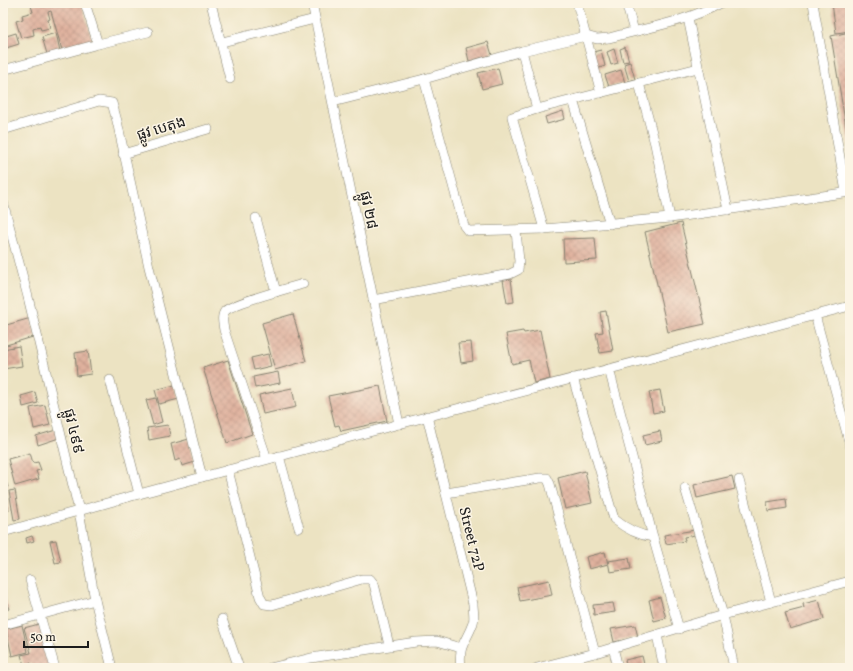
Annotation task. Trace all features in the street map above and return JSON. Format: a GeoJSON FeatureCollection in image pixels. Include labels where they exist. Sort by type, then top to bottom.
{"type":"FeatureCollection","features":[{"type":"Feature","properties":{"kind":"street"},"geometry":{"type":"LineString","coordinates":[[86,3],[98,44]]}},
{"type":"Feature","properties":{"kind":"street"},"geometry":{"type":"LineString","coordinates":[[211,3],[222,42],[230,79]]}},
{"type":"Feature","properties":{"kind":"street","name":"ផ្លូវ ២៨"},"geometry":{"type":"LineString","coordinates":[[312,3],[399,424]]}},
{"type":"Feature","properties":{"kind":"street"},"geometry":{"type":"LineString","coordinates":[[577,3],[601,93]]}},
{"type":"Feature","properties":{"kind":"street"},"geometry":{"type":"LineString","coordinates":[[626,3],[634,31]]}},
{"type":"Feature","properties":{"kind":"street"},"geometry":{"type":"LineString","coordinates":[[333,102],[424,79],[522,51],[586,36],[597,39],[609,38],[688,18],[708,10],[719,3]]}},
{"type":"Feature","properties":{"kind":"street"},"geometry":{"type":"LineString","coordinates":[[424,79],[464,226],[468,231],[516,231],[670,218],[848,192],[813,3]]}},
{"type":"Feature","properties":{"kind":"street"},"geometry":{"type":"LineString","coordinates":[[688,18],[728,210]]}},
{"type":"Feature","properties":{"kind":"street"},"geometry":{"type":"LineString","coordinates":[[222,42],[315,19]]}},
{"type":"Feature","properties":{"kind":"street"},"geometry":{"type":"LineString","coordinates":[[3,70],[148,32]]}},
{"type":"Feature","properties":{"kind":"street"},"geometry":{"type":"LineString","coordinates":[[522,51],[537,109]]}},
{"type":"Feature","properties":{"kind":"street"},"geometry":{"type":"LineString","coordinates":[[544,229],[512,117],[537,109],[698,68]]}},
{"type":"Feature","properties":{"kind":"street"},"geometry":{"type":"LineString","coordinates":[[640,83],[655,144],[670,218]]}},
{"type":"Feature","properties":{"kind":"street"},"geometry":{"type":"LineString","coordinates":[[573,100],[610,224]]}},
{"type":"Feature","properties":{"kind":"street"},"geometry":{"type":"LineString","coordinates":[[3,130],[100,101],[112,103],[115,110],[149,267],[202,477]]}},
{"type":"Feature","properties":{"kind":"street","name":"ផ្លូវ បេតុង"},"geometry":{"type":"LineString","coordinates":[[124,154],[208,129]]}},
{"type":"Feature","properties":{"kind":"street","name":"ផ្លូវ ៤៩៩"},"geometry":{"type":"LineString","coordinates":[[3,202],[28,297],[79,511],[95,600],[112,668]]}},
{"type":"Feature","properties":{"kind":"street"},"geometry":{"type":"LineString","coordinates":[[256,218],[276,292]]}},
{"type":"Feature","properties":{"kind":"street"},"geometry":{"type":"LineString","coordinates":[[373,300],[510,274],[518,270],[519,261],[516,231]]}},
{"type":"Feature","properties":{"kind":"street"},"geometry":{"type":"LineString","coordinates":[[267,459],[224,330],[223,317],[225,312],[230,308],[246,301],[303,284]]}},
{"type":"Feature","properties":{"kind":"street"},"geometry":{"type":"LineString","coordinates":[[3,532],[427,416],[850,306]]}},
{"type":"Feature","properties":{"kind":"street"},"geometry":{"type":"LineString","coordinates":[[815,315],[850,444]]}},
{"type":"Feature","properties":{"kind":"street"},"geometry":{"type":"LineString","coordinates":[[610,369],[653,537],[679,629]]}},
{"type":"Feature","properties":{"kind":"street"},"geometry":{"type":"LineString","coordinates":[[573,378],[614,519],[631,531],[641,535],[653,537]]}},
{"type":"Feature","properties":{"kind":"street"},"geometry":{"type":"LineString","coordinates":[[110,380],[139,494]]}},
{"type":"Feature","properties":{"kind":"street","name":"Street 72P"},"geometry":{"type":"LineString","coordinates":[[427,416],[473,604],[474,622],[461,648],[461,668]]}},
{"type":"Feature","properties":{"kind":"street"},"geometry":{"type":"LineString","coordinates":[[279,456],[299,528]]}},
{"type":"Feature","properties":{"kind":"street"},"geometry":{"type":"LineString","coordinates":[[228,470],[260,597],[264,604],[272,605],[362,579],[370,579],[374,584],[389,645]]}},
{"type":"Feature","properties":{"kind":"street"},"geometry":{"type":"LineString","coordinates":[[446,493],[547,478],[550,484],[596,653]]}},
{"type":"Feature","properties":{"kind":"street"},"geometry":{"type":"LineString","coordinates":[[739,480],[771,602]]}},
{"type":"Feature","properties":{"kind":"street"},"geometry":{"type":"LineString","coordinates":[[685,488],[723,615],[734,668]]}},
{"type":"Feature","properties":{"kind":"street"},"geometry":{"type":"LineString","coordinates":[[30,580],[54,668]]}},
{"type":"Feature","properties":{"kind":"street"},"geometry":{"type":"LineString","coordinates":[[537,668],[570,664],[614,647],[723,615],[850,581]]}},
{"type":"Feature","properties":{"kind":"street"},"geometry":{"type":"LineString","coordinates":[[3,626],[95,600]]}},
{"type":"Feature","properties":{"kind":"street"},"geometry":{"type":"LineString","coordinates":[[222,620],[239,668]]}},
{"type":"Feature","properties":{"kind":"street"},"geometry":{"type":"LineString","coordinates":[[657,635],[664,668]]}},
{"type":"Feature","properties":{"kind":"street"},"geometry":{"type":"LineString","coordinates":[[270,668],[311,658],[416,642],[437,641],[461,648]]}},
{"type":"Feature","properties":{"kind":"street"},"geometry":{"type":"LineString","coordinates":[[614,647],[618,668]]}},
{"type":"Feature","properties":{"kind":"building"},"geometry":{"type":"Polygon","coordinates":[[[41,3],[82,3],[93,42],[62,50],[51,11],[48,12],[50,28],[41,30],[40,27],[33,29],[34,35],[21,38],[16,21],[23,19],[22,15],[33,12],[31,6],[41,3]]]}},
{"type":"Feature","properties":{"kind":"building"},"geometry":{"type":"Polygon","coordinates":[[[832,3],[850,3],[850,31],[836,33],[832,3]]]}},
{"type":"Feature","properties":{"kind":"building"},"geometry":{"type":"Polygon","coordinates":[[[850,32],[850,146],[849,146],[831,36],[850,32]]]}},
{"type":"Feature","properties":{"kind":"building"},"geometry":{"type":"Polygon","coordinates":[[[16,33],[19,44],[3,49],[3,37],[16,33]]]}},
{"type":"Feature","properties":{"kind":"building"},"geometry":{"type":"Polygon","coordinates":[[[56,33],[60,51],[47,54],[42,37],[56,33]]]}},
{"type":"Feature","properties":{"kind":"building"},"geometry":{"type":"Polygon","coordinates":[[[488,42],[492,55],[469,61],[466,48],[488,42]]]}},
{"type":"Feature","properties":{"kind":"building"},"geometry":{"type":"Polygon","coordinates":[[[625,47],[629,61],[623,62],[620,49],[625,47]]]}},
{"type":"Feature","properties":{"kind":"building"},"geometry":{"type":"Polygon","coordinates":[[[614,49],[618,63],[611,65],[607,52],[614,49]]]}},
{"type":"Feature","properties":{"kind":"building"},"geometry":{"type":"Polygon","coordinates":[[[601,50],[605,66],[597,69],[593,52],[601,50]]]}},
{"type":"Feature","properties":{"kind":"building"},"geometry":{"type":"Polygon","coordinates":[[[630,62],[635,79],[629,81],[624,64],[630,62]]]}},
{"type":"Feature","properties":{"kind":"building"},"geometry":{"type":"Polygon","coordinates":[[[498,68],[502,84],[482,89],[478,73],[498,68]]]}},
{"type":"Feature","properties":{"kind":"building"},"geometry":{"type":"Polygon","coordinates":[[[621,70],[625,83],[609,87],[605,75],[621,70]]]}},
{"type":"Feature","properties":{"kind":"building"},"geometry":{"type":"Polygon","coordinates":[[[563,111],[565,119],[547,124],[545,117],[563,111]]]}},
{"type":"Feature","properties":{"kind":"building"},"geometry":{"type":"Polygon","coordinates":[[[847,160],[850,160],[850,177],[849,177],[847,160]]]}},
{"type":"Feature","properties":{"kind":"building"},"geometry":{"type":"Polygon","coordinates":[[[681,223],[705,324],[668,332],[645,232],[681,223]]]}},
{"type":"Feature","properties":{"kind":"building"},"geometry":{"type":"Polygon","coordinates":[[[595,238],[597,260],[564,262],[563,239],[595,238]]]}},
{"type":"Feature","properties":{"kind":"building"},"geometry":{"type":"Polygon","coordinates":[[[511,279],[514,302],[507,303],[503,280],[511,279]]]}},
{"type":"Feature","properties":{"kind":"building"},"geometry":{"type":"Polygon","coordinates":[[[606,311],[613,351],[600,353],[596,333],[603,332],[600,312],[606,311]]]}},
{"type":"Feature","properties":{"kind":"building"},"geometry":{"type":"Polygon","coordinates":[[[293,314],[306,361],[275,370],[262,323],[293,314]]]}},
{"type":"Feature","properties":{"kind":"building"},"geometry":{"type":"Polygon","coordinates":[[[31,318],[36,336],[3,346],[3,326],[31,318]]]}},
{"type":"Feature","properties":{"kind":"building"},"geometry":{"type":"Polygon","coordinates":[[[540,330],[550,379],[534,383],[529,360],[512,364],[506,334],[540,330]]]}},
{"type":"Feature","properties":{"kind":"building"},"geometry":{"type":"Polygon","coordinates":[[[471,342],[473,361],[461,363],[458,343],[471,342]]]}},
{"type":"Feature","properties":{"kind":"building"},"geometry":{"type":"Polygon","coordinates":[[[19,346],[22,366],[3,369],[3,349],[19,346]]]}},
{"type":"Feature","properties":{"kind":"building"},"geometry":{"type":"Polygon","coordinates":[[[88,351],[91,374],[77,376],[75,353],[88,351]]]}},
{"type":"Feature","properties":{"kind":"building"},"geometry":{"type":"Polygon","coordinates":[[[268,354],[271,366],[254,370],[251,358],[268,354]]]}},
{"type":"Feature","properties":{"kind":"building"},"geometry":{"type":"Polygon","coordinates":[[[228,360],[252,434],[227,443],[203,368],[228,360]]]}},
{"type":"Feature","properties":{"kind":"building"},"geometry":{"type":"Polygon","coordinates":[[[278,372],[280,383],[255,388],[253,377],[278,372]]]}},
{"type":"Feature","properties":{"kind":"building"},"geometry":{"type":"Polygon","coordinates":[[[175,385],[179,399],[159,404],[155,390],[175,385]]]}},
{"type":"Feature","properties":{"kind":"building"},"geometry":{"type":"Polygon","coordinates":[[[380,386],[387,421],[341,431],[339,425],[335,426],[328,396],[380,386]]]}},
{"type":"Feature","properties":{"kind":"building"},"geometry":{"type":"Polygon","coordinates":[[[292,388],[296,407],[263,414],[259,395],[292,388]]]}},
{"type":"Feature","properties":{"kind":"building"},"geometry":{"type":"Polygon","coordinates":[[[660,390],[664,411],[653,413],[649,392],[660,390]]]}},
{"type":"Feature","properties":{"kind":"building"},"geometry":{"type":"Polygon","coordinates":[[[35,392],[38,403],[23,407],[21,396],[35,392]]]}},
{"type":"Feature","properties":{"kind":"building"},"geometry":{"type":"Polygon","coordinates":[[[156,398],[162,422],[153,425],[146,400],[156,398]]]}},
{"type":"Feature","properties":{"kind":"building"},"geometry":{"type":"Polygon","coordinates":[[[45,405],[50,425],[34,429],[30,408],[45,405]]]}},
{"type":"Feature","properties":{"kind":"building"},"geometry":{"type":"Polygon","coordinates":[[[168,425],[170,436],[149,440],[147,428],[168,425]]]}},
{"type":"Feature","properties":{"kind":"building"},"geometry":{"type":"Polygon","coordinates":[[[56,430],[59,438],[38,445],[36,436],[56,430]]]}},
{"type":"Feature","properties":{"kind":"building"},"geometry":{"type":"Polygon","coordinates":[[[660,431],[662,441],[645,445],[643,435],[660,431]]]}},
{"type":"Feature","properties":{"kind":"building"},"geometry":{"type":"Polygon","coordinates":[[[189,439],[195,462],[182,466],[180,459],[175,461],[171,444],[189,439]]]}},
{"type":"Feature","properties":{"kind":"building"},"geometry":{"type":"Polygon","coordinates":[[[30,453],[33,463],[38,462],[41,470],[36,471],[39,479],[15,486],[8,459],[30,453]]]}},
{"type":"Feature","properties":{"kind":"building"},"geometry":{"type":"Polygon","coordinates":[[[585,471],[592,503],[565,509],[558,478],[585,471]]]}},
{"type":"Feature","properties":{"kind":"building"},"geometry":{"type":"Polygon","coordinates":[[[3,472],[8,487],[3,488],[3,472]]]}},
{"type":"Feature","properties":{"kind":"building"},"geometry":{"type":"Polygon","coordinates":[[[732,476],[735,489],[697,498],[694,485],[732,476]]]}},
{"type":"Feature","properties":{"kind":"building"},"geometry":{"type":"Polygon","coordinates":[[[3,489],[9,510],[3,512],[3,489]]]}},
{"type":"Feature","properties":{"kind":"building"},"geometry":{"type":"Polygon","coordinates":[[[15,490],[20,519],[14,520],[9,491],[15,490]]]}},
{"type":"Feature","properties":{"kind":"building"},"geometry":{"type":"Polygon","coordinates":[[[786,499],[787,508],[768,511],[767,502],[786,499]]]}},
{"type":"Feature","properties":{"kind":"building"},"geometry":{"type":"Polygon","coordinates":[[[695,530],[695,535],[684,537],[685,541],[666,544],[664,535],[695,530]]]}},
{"type":"Feature","properties":{"kind":"building"},"geometry":{"type":"Polygon","coordinates":[[[32,536],[34,541],[27,543],[26,538],[32,536]]]}},
{"type":"Feature","properties":{"kind":"building"},"geometry":{"type":"Polygon","coordinates":[[[56,540],[61,562],[55,563],[50,541],[56,540]]]}},
{"type":"Feature","properties":{"kind":"building"},"geometry":{"type":"Polygon","coordinates":[[[605,552],[608,564],[589,569],[586,557],[605,552]]]}},
{"type":"Feature","properties":{"kind":"building"},"geometry":{"type":"Polygon","coordinates":[[[629,558],[631,569],[610,572],[608,561],[629,558]]]}},
{"type":"Feature","properties":{"kind":"building"},"geometry":{"type":"Polygon","coordinates":[[[549,580],[552,595],[520,601],[517,587],[549,580]]]}},
{"type":"Feature","properties":{"kind":"building"},"geometry":{"type":"Polygon","coordinates":[[[3,592],[9,609],[3,611],[3,592]]]}},
{"type":"Feature","properties":{"kind":"building"},"geometry":{"type":"Polygon","coordinates":[[[660,597],[666,618],[654,621],[649,600],[660,597]]]}},
{"type":"Feature","properties":{"kind":"building"},"geometry":{"type":"Polygon","coordinates":[[[819,600],[824,619],[790,629],[785,613],[804,608],[803,604],[819,600]]]}},
{"type":"Feature","properties":{"kind":"building"},"geometry":{"type":"Polygon","coordinates":[[[613,603],[615,612],[594,615],[593,605],[613,603]]]}},
{"type":"Feature","properties":{"kind":"building"},"geometry":{"type":"Polygon","coordinates":[[[39,624],[51,668],[33,668],[31,663],[24,665],[21,655],[31,653],[24,628],[39,624]]]}},
{"type":"Feature","properties":{"kind":"building"},"geometry":{"type":"Polygon","coordinates":[[[22,625],[28,652],[12,656],[6,629],[22,625]]]}},
{"type":"Feature","properties":{"kind":"building"},"geometry":{"type":"Polygon","coordinates":[[[635,625],[638,637],[614,642],[611,629],[635,625]]]}},
{"type":"Feature","properties":{"kind":"building"},"geometry":{"type":"Polygon","coordinates":[[[642,656],[645,668],[627,668],[625,660],[642,656]]]}}]}
